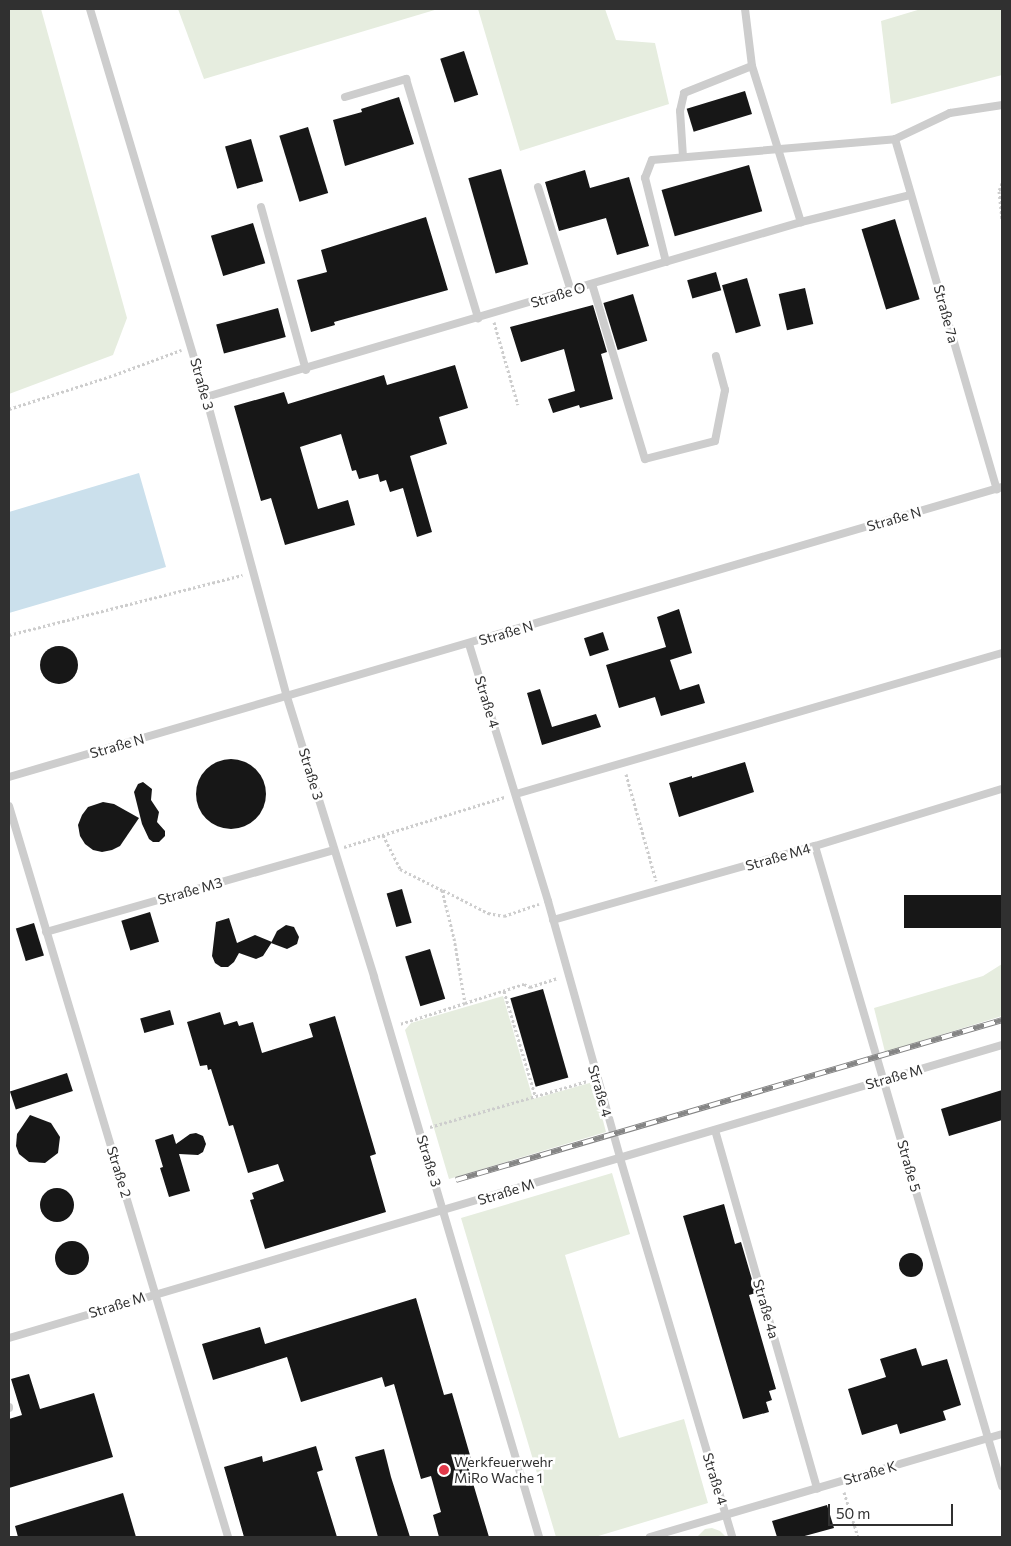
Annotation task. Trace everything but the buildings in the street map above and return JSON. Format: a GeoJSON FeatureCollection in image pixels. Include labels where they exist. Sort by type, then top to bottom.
{"type":"FeatureCollection","features":[{"type":"Feature","properties":{"kind":"lane","name":"Straße 3"},"geometry":{"type":"LineString","coordinates":[[90,9],[206,398],[255,572],[287,697],[420,1130],[539,1537]]}},
{"type":"Feature","properties":{"kind":"lane"},"geometry":{"type":"LineString","coordinates":[[745,9],[752,66],[801,222]]}},
{"type":"Feature","properties":{"kind":"lane"},"geometry":{"type":"LineString","coordinates":[[683,157],[680,111],[684,93],[752,66]]}},
{"type":"Feature","properties":{"kind":"lane"},"geometry":{"type":"LineString","coordinates":[[345,98],[406,79],[478,318]]}},
{"type":"Feature","properties":{"kind":"lane"},"geometry":{"type":"LineString","coordinates":[[666,262],[645,178],[652,160],[895,139],[950,113],[1002,105]]}},
{"type":"Feature","properties":{"kind":"lane","name":"Straße 7a"},"geometry":{"type":"LineString","coordinates":[[895,139],[910,195],[1000,488]]}},
{"type":"Feature","properties":{"kind":"lane"},"geometry":{"type":"LineString","coordinates":[[538,187],[571,291]]}},
{"type":"Feature","properties":{"kind":"lane","name":"Straße O"},"geometry":{"type":"LineString","coordinates":[[206,398],[306,370],[801,222],[910,195]]}},
{"type":"Feature","properties":{"kind":"lane"},"geometry":{"type":"LineString","coordinates":[[261,208],[306,370]]}},
{"type":"Feature","properties":{"kind":"lane"},"geometry":{"type":"LineString","coordinates":[[592,284],[645,459],[715,441],[725,390],[716,356]]}},
{"type":"Feature","properties":{"kind":"lane","name":"Straße N"},"geometry":{"type":"LineString","coordinates":[[9,777],[1000,488]]}},
{"type":"Feature","properties":{"kind":"lane","name":"Straße 4"},"geometry":{"type":"LineString","coordinates":[[470,644],[548,901],[620,1158],[732,1537]]}},
{"type":"Feature","properties":{"kind":"lane"},"geometry":{"type":"LineString","coordinates":[[516,794],[1002,653]]}},
{"type":"Feature","properties":{"kind":"lane","name":"Straße M4"},"geometry":{"type":"LineString","coordinates":[[553,920],[815,846],[1002,788]]}},
{"type":"Feature","properties":{"kind":"lane","name":"Straße 2"},"geometry":{"type":"LineString","coordinates":[[9,806],[228,1537]]}},
{"type":"Feature","properties":{"kind":"lane","name":"Straße 5"},"geometry":{"type":"LineString","coordinates":[[815,846],[1002,1486]]}},
{"type":"Feature","properties":{"kind":"lane","name":"Straße M3"},"geometry":{"type":"LineString","coordinates":[[46,932],[334,850]]}},
{"type":"Feature","properties":{"kind":"lane","name":"Straße M"},"geometry":{"type":"LineString","coordinates":[[9,1338],[156,1293],[1002,1045]]}},
{"type":"Feature","properties":{"kind":"lane","name":"Straße 4a"},"geometry":{"type":"LineString","coordinates":[[715,1130],[817,1489]]}},
{"type":"Feature","properties":{"kind":"lane","name":"Straße K"},"geometry":{"type":"LineString","coordinates":[[650,1537],[1002,1434]]}},
{"type":"Feature","properties":{"kind":"path"},"geometry":{"type":"LineString","coordinates":[[1002,183],[999,191],[1002,219]]}},
{"type":"Feature","properties":{"kind":"path"},"geometry":{"type":"LineString","coordinates":[[491,315],[518,405]]}},
{"type":"Feature","properties":{"kind":"path"},"geometry":{"type":"LineString","coordinates":[[9,409],[114,375],[191,346]]}},
{"type":"Feature","properties":{"kind":"path"},"geometry":{"type":"LineString","coordinates":[[9,635],[255,572]]}},
{"type":"Feature","properties":{"kind":"path"},"geometry":{"type":"LineString","coordinates":[[622,763],[659,891]]}},
{"type":"Feature","properties":{"kind":"path"},"geometry":{"type":"LineString","coordinates":[[334,850],[516,794]]}},
{"type":"Feature","properties":{"kind":"path"},"geometry":{"type":"LineString","coordinates":[[383,835],[400,869],[488,913],[504,916],[548,901]]}},
{"type":"Feature","properties":{"kind":"path"},"geometry":{"type":"LineString","coordinates":[[442,890],[454,938],[465,1003]]}},
{"type":"Feature","properties":{"kind":"path"},"geometry":{"type":"LineString","coordinates":[[389,1028],[524,984],[530,987],[568,976]]}},
{"type":"Feature","properties":{"kind":"path"},"geometry":{"type":"LineString","coordinates":[[504,992],[535,1096]]}},
{"type":"Feature","properties":{"kind":"path"},"geometry":{"type":"LineString","coordinates":[[420,1130],[597,1078]]}},
{"type":"Feature","properties":{"kind":"path"},"geometry":{"type":"LineString","coordinates":[[841,1482],[858,1537]]}},
{"type":"Feature","properties":{"kind":"shaded area"},"geometry":{"type":"Polygon","coordinates":[[[9,9],[41,9],[127,318],[113,355],[9,394],[9,9]]]}},
{"type":"Feature","properties":{"kind":"shaded area"},"geometry":{"type":"Polygon","coordinates":[[[178,9],[438,9],[204,79],[178,9]]]}},
{"type":"Feature","properties":{"kind":"shaded area"},"geometry":{"type":"Polygon","coordinates":[[[478,9],[605,9],[616,40],[655,43],[669,104],[520,151],[478,9]]]}},
{"type":"Feature","properties":{"kind":"shaded area"},"geometry":{"type":"Polygon","coordinates":[[[921,9],[1002,9],[1002,75],[891,104],[881,21],[921,9]]]}},
{"type":"Feature","properties":{"kind":"shaded area"},"geometry":{"type":"Polygon","coordinates":[[[1002,964],[1002,1016],[885,1052],[874,1008],[983,976],[1002,964]]]}},
{"type":"Feature","properties":{"kind":"shaded area"},"geometry":{"type":"Polygon","coordinates":[[[503,996],[533,1099],[593,1082],[606,1132],[449,1179],[405,1030],[411,1023],[503,996]]]}},
{"type":"Feature","properties":{"kind":"shaded area"},"geometry":{"type":"Polygon","coordinates":[[[612,1173],[630,1234],[565,1255],[619,1438],[684,1419],[708,1503],[595,1537],[556,1537],[461,1218],[612,1173]]]}},
{"type":"Feature","properties":{"kind":"shaded area"},"geometry":{"type":"Polygon","coordinates":[[[712,1528],[720,1531],[726,1537],[697,1537],[705,1529],[712,1528]]]}},
{"type":"Feature","properties":{"kind":"water"},"geometry":{"type":"Polygon","coordinates":[[[139,473],[166,567],[9,613],[9,512],[139,473]]]}},
{"type":"Feature","properties":{"kind":"railway"},"geometry":{"type":"LineString","coordinates":[[456,1180],[1002,1020]]}},
{"type":"Feature","properties":{"kind":"place","name":"Werkfeuerwehr MiRo Wache 1"},"geometry":{"type":"Point","coordinates":[444,1470]}}]}
